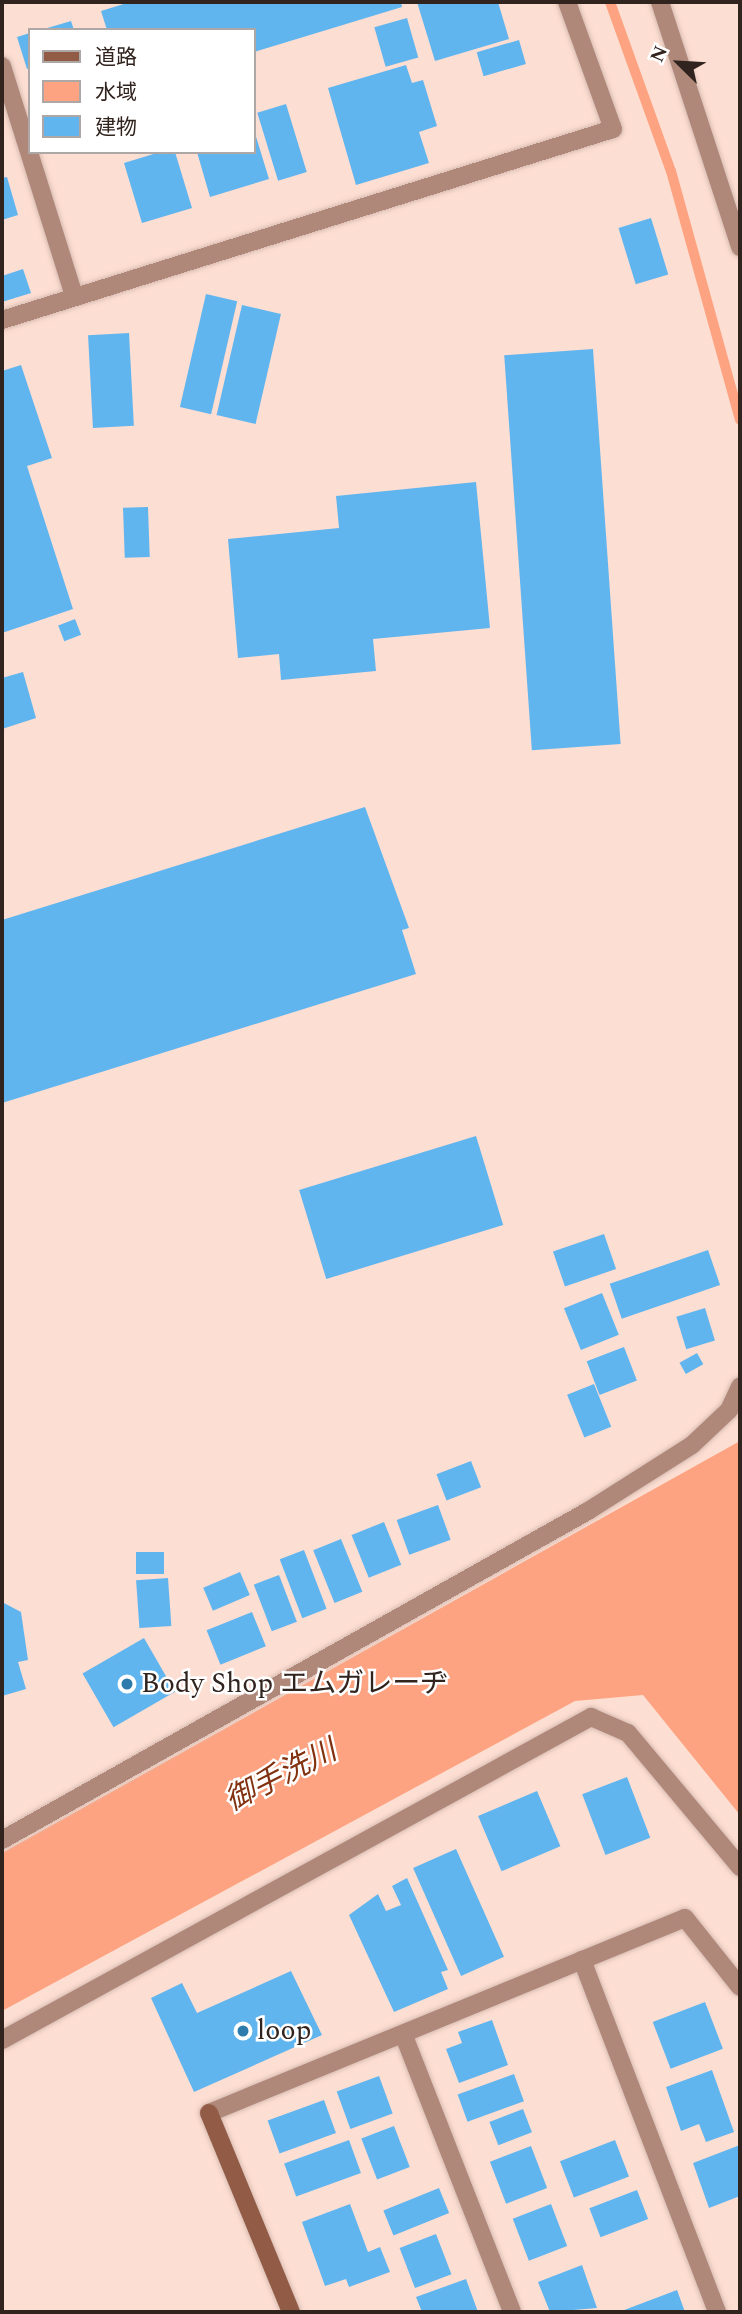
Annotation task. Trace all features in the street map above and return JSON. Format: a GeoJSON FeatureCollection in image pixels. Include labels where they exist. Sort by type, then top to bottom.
{"type":"FeatureCollection","features":[{"type":"Feature","properties":{"kind":"street"},"geometry":{"type":"LineString","coordinates":[[2,320],[613,129],[567,2]]}},
{"type":"Feature","properties":{"kind":"street"},"geometry":{"type":"LineString","coordinates":[[660,2],[740,247]]}},
{"type":"Feature","properties":{"kind":"street"},"geometry":{"type":"LineString","coordinates":[[2,66],[28,149]]}},
{"type":"Feature","properties":{"kind":"street"},"geometry":{"type":"LineString","coordinates":[[30,154],[74,296]]}},
{"type":"Feature","properties":{"kind":"street"},"geometry":{"type":"LineString","coordinates":[[2,1840],[588,1511],[692,1445],[729,1410],[740,1386]]}},
{"type":"Feature","properties":{"kind":"street"},"geometry":{"type":"LineString","coordinates":[[2,2040],[591,1717],[628,1733],[740,1867]]}},
{"type":"Feature","properties":{"kind":"street"},"geometry":{"type":"LineString","coordinates":[[291,2312],[209,2113],[404,2036],[685,1918],[740,1987]]}},
{"type":"Feature","properties":{"kind":"street"},"geometry":{"type":"LineString","coordinates":[[582,1960],[717,2312]]}},
{"type":"Feature","properties":{"kind":"street"},"geometry":{"type":"LineString","coordinates":[[404,2036],[512,2312]]}},
{"type":"Feature","properties":{"kind":"water","name":"御手洗川"},"geometry":{"type":"Polygon","coordinates":[[[740,1441],[740,1815],[643,1695],[575,1701],[2,2011],[2,1853],[740,1441]]]}},
{"type":"Feature","properties":{"kind":"building"},"geometry":{"type":"Polygon","coordinates":[[[130,2],[401,2],[402,7],[256,51],[256,28],[106,28],[101,11],[130,2]]]}},
{"type":"Feature","properties":{"kind":"building"},"geometry":{"type":"Polygon","coordinates":[[[417,2],[498,2],[509,39],[435,61],[417,2]]]}},
{"type":"Feature","properties":{"kind":"building"},"geometry":{"type":"Polygon","coordinates":[[[407,18],[418,57],[386,67],[374,27],[407,18]]]}},
{"type":"Feature","properties":{"kind":"building"},"geometry":{"type":"Polygon","coordinates":[[[71,21],[73,28],[47,28],[71,21]]]}},
{"type":"Feature","properties":{"kind":"building"},"geometry":{"type":"Polygon","coordinates":[[[28,34],[27,69],[17,37],[28,34]]]}},
{"type":"Feature","properties":{"kind":"building"},"geometry":{"type":"Polygon","coordinates":[[[519,40],[526,64],[484,76],[477,52],[519,40]]]}},
{"type":"Feature","properties":{"kind":"building"},"geometry":{"type":"Polygon","coordinates":[[[406,65],[412,83],[423,80],[437,126],[419,132],[429,163],[356,185],[328,88],[406,65]]]}},
{"type":"Feature","properties":{"kind":"building"},"geometry":{"type":"Polygon","coordinates":[[[286,104],[307,172],[278,181],[257,113],[286,104]]]}},
{"type":"Feature","properties":{"kind":"building"},"geometry":{"type":"Polygon","coordinates":[[[256,137],[269,179],[210,197],[198,154],[256,154],[256,137]]]}},
{"type":"Feature","properties":{"kind":"building"},"geometry":{"type":"Polygon","coordinates":[[[153,154],[176,154],[192,208],[142,223],[124,163],[153,154]]]}},
{"type":"Feature","properties":{"kind":"building"},"geometry":{"type":"Polygon","coordinates":[[[7,177],[18,215],[2,220],[2,178],[7,177]]]}},
{"type":"Feature","properties":{"kind":"building"},"geometry":{"type":"Polygon","coordinates":[[[651,218],[668,274],[636,284],[618,228],[651,218]]]}},
{"type":"Feature","properties":{"kind":"building"},"geometry":{"type":"Polygon","coordinates":[[[23,269],[31,293],[2,302],[2,276],[23,269]]]}},
{"type":"Feature","properties":{"kind":"building"},"geometry":{"type":"Polygon","coordinates":[[[206,294],[237,301],[211,414],[180,407],[206,294]]]}},
{"type":"Feature","properties":{"kind":"building"},"geometry":{"type":"Polygon","coordinates":[[[242,305],[281,314],[256,424],[217,415],[242,305]]]}},
{"type":"Feature","properties":{"kind":"building"},"geometry":{"type":"Polygon","coordinates":[[[129,333],[134,426],[93,428],[88,335],[129,333]]]}},
{"type":"Feature","properties":{"kind":"building"},"geometry":{"type":"Polygon","coordinates":[[[593,349],[621,744],[532,750],[504,355],[593,349]]]}},
{"type":"Feature","properties":{"kind":"building"},"geometry":{"type":"Polygon","coordinates":[[[21,365],[52,458],[27,466],[73,609],[2,633],[2,371],[21,365]]]}},
{"type":"Feature","properties":{"kind":"building"},"geometry":{"type":"Polygon","coordinates":[[[476,482],[490,628],[373,639],[376,671],[281,680],[279,654],[238,658],[228,539],[339,528],[336,496],[476,482]]]}},
{"type":"Feature","properties":{"kind":"building"},"geometry":{"type":"Polygon","coordinates":[[[148,507],[150,557],[125,558],[123,508],[148,507]]]}},
{"type":"Feature","properties":{"kind":"building"},"geometry":{"type":"Polygon","coordinates":[[[75,619],[81,635],[64,641],[58,625],[75,619]]]}},
{"type":"Feature","properties":{"kind":"building"},"geometry":{"type":"Polygon","coordinates":[[[23,672],[36,718],[2,729],[2,678],[23,672]]]}},
{"type":"Feature","properties":{"kind":"building"},"geometry":{"type":"Polygon","coordinates":[[[365,807],[409,928],[402,930],[416,974],[2,1103],[2,920],[365,807]]]}},
{"type":"Feature","properties":{"kind":"building"},"geometry":{"type":"Polygon","coordinates":[[[476,1136],[503,1225],[326,1279],[299,1190],[476,1136]]]}},
{"type":"Feature","properties":{"kind":"building"},"geometry":{"type":"Polygon","coordinates":[[[604,1234],[616,1269],[565,1287],[553,1252],[604,1234]]]}},
{"type":"Feature","properties":{"kind":"building"},"geometry":{"type":"Polygon","coordinates":[[[708,1250],[720,1285],[622,1319],[610,1284],[708,1250]]]}},
{"type":"Feature","properties":{"kind":"building"},"geometry":{"type":"Polygon","coordinates":[[[602,1293],[619,1335],[581,1350],[564,1308],[602,1293]]]}},
{"type":"Feature","properties":{"kind":"building"},"geometry":{"type":"Polygon","coordinates":[[[705,1308],[715,1341],[686,1349],[676,1317],[705,1308]]]}},
{"type":"Feature","properties":{"kind":"building"},"geometry":{"type":"Polygon","coordinates":[[[624,1347],[637,1381],[600,1395],[587,1361],[624,1347]]]}},
{"type":"Feature","properties":{"kind":"building"},"geometry":{"type":"Polygon","coordinates":[[[697,1353],[703,1364],[686,1374],[680,1363],[697,1353]]]}},
{"type":"Feature","properties":{"kind":"building"},"geometry":{"type":"Polygon","coordinates":[[[594,1384],[611,1427],[584,1438],[567,1395],[594,1384]]]}},
{"type":"Feature","properties":{"kind":"building"},"geometry":{"type":"Polygon","coordinates":[[[471,1461],[481,1487],[446,1500],[436,1474],[471,1461]]]}},
{"type":"Feature","properties":{"kind":"building"},"geometry":{"type":"Polygon","coordinates":[[[438,1505],[451,1540],[409,1555],[397,1520],[438,1505]]]}},
{"type":"Feature","properties":{"kind":"building"},"geometry":{"type":"Polygon","coordinates":[[[384,1522],[401,1565],[369,1578],[352,1535],[384,1522]]]}},
{"type":"Feature","properties":{"kind":"building"},"geometry":{"type":"Polygon","coordinates":[[[341,1539],[362,1592],[335,1603],[313,1550],[341,1539]]]}},
{"type":"Feature","properties":{"kind":"building"},"geometry":{"type":"Polygon","coordinates":[[[304,1550],[327,1609],[302,1618],[280,1559],[304,1550]]]}},
{"type":"Feature","properties":{"kind":"building"},"geometry":{"type":"Polygon","coordinates":[[[136,1552],[164,1552],[164,1574],[136,1574],[136,1552]]]}},
{"type":"Feature","properties":{"kind":"building"},"geometry":{"type":"Polygon","coordinates":[[[240,1572],[250,1595],[213,1611],[203,1588],[240,1572]]]}},
{"type":"Feature","properties":{"kind":"building"},"geometry":{"type":"Polygon","coordinates":[[[279,1575],[297,1622],[272,1631],[254,1585],[279,1575]]]}},
{"type":"Feature","properties":{"kind":"building"},"geometry":{"type":"Polygon","coordinates":[[[168,1578],[171,1626],[139,1628],[136,1580],[168,1578]]]}},
{"type":"Feature","properties":{"kind":"building"},"geometry":{"type":"Polygon","coordinates":[[[2,1602],[21,1612],[28,1660],[18,1662],[26,1689],[2,1696],[2,1602]]]}},
{"type":"Feature","properties":{"kind":"building"},"geometry":{"type":"Polygon","coordinates":[[[252,1612],[266,1646],[220,1665],[207,1630],[252,1612]]]}},
{"type":"Feature","properties":{"kind":"building"},"geometry":{"type":"Polygon","coordinates":[[[144,1638],[175,1692],[114,1727],[83,1674],[144,1638]]]}},
{"type":"Feature","properties":{"kind":"building"},"geometry":{"type":"Polygon","coordinates":[[[627,1777],[650,1838],[605,1855],[582,1794],[627,1777]]]}},
{"type":"Feature","properties":{"kind":"building"},"geometry":{"type":"Polygon","coordinates":[[[537,1791],[560,1846],[502,1871],[478,1816],[537,1791]]]}},
{"type":"Feature","properties":{"kind":"building"},"geometry":{"type":"Polygon","coordinates":[[[456,1849],[504,1957],[461,1976],[413,1868],[456,1849]]]}},
{"type":"Feature","properties":{"kind":"building"},"geometry":{"type":"Polygon","coordinates":[[[407,1878],[448,1970],[441,1972],[448,1989],[394,2012],[349,1915],[378,1894],[386,1911],[401,1905],[392,1886],[407,1878]]]}},
{"type":"Feature","properties":{"kind":"building","name":"loop"},"geometry":{"type":"Polygon","coordinates":[[[291,1971],[322,2035],[194,2092],[151,1998],[182,1983],[197,2013],[291,1971]]]}},
{"type":"Feature","properties":{"kind":"building"},"geometry":{"type":"Polygon","coordinates":[[[705,2002],[723,2049],[671,2069],[653,2022],[705,2002]]]}},
{"type":"Feature","properties":{"kind":"building"},"geometry":{"type":"Polygon","coordinates":[[[492,2020],[508,2065],[459,2083],[446,2049],[462,2043],[458,2032],[492,2020]]]}},
{"type":"Feature","properties":{"kind":"building"},"geometry":{"type":"Polygon","coordinates":[[[712,2070],[734,2132],[706,2142],[699,2124],[681,2131],[666,2087],[712,2070]]]}},
{"type":"Feature","properties":{"kind":"building"},"geometry":{"type":"Polygon","coordinates":[[[514,2074],[524,2101],[468,2122],[458,2095],[514,2074]]]}},
{"type":"Feature","properties":{"kind":"building"},"geometry":{"type":"Polygon","coordinates":[[[379,2076],[393,2114],[350,2129],[337,2091],[379,2076]]]}},
{"type":"Feature","properties":{"kind":"building"},"geometry":{"type":"Polygon","coordinates":[[[324,2100],[336,2133],[280,2153],[268,2121],[324,2100]]]}},
{"type":"Feature","properties":{"kind":"building"},"geometry":{"type":"Polygon","coordinates":[[[523,2109],[532,2132],[498,2145],[489,2122],[523,2109]]]}},
{"type":"Feature","properties":{"kind":"building"},"geometry":{"type":"Polygon","coordinates":[[[394,2126],[410,2167],[377,2180],[361,2139],[394,2126]]]}},
{"type":"Feature","properties":{"kind":"building"},"geometry":{"type":"Polygon","coordinates":[[[349,2140],[361,2173],[296,2196],[284,2164],[349,2140]]]}},
{"type":"Feature","properties":{"kind":"building"},"geometry":{"type":"Polygon","coordinates":[[[615,2140],[629,2176],[574,2198],[560,2161],[615,2140]]]}},
{"type":"Feature","properties":{"kind":"building"},"geometry":{"type":"Polygon","coordinates":[[[740,2145],[740,2196],[709,2208],[693,2163],[740,2145]]]}},
{"type":"Feature","properties":{"kind":"building"},"geometry":{"type":"Polygon","coordinates":[[[531,2146],[547,2188],[506,2204],[490,2162],[531,2146]]]}},
{"type":"Feature","properties":{"kind":"building"},"geometry":{"type":"Polygon","coordinates":[[[439,2188],[449,2213],[393,2236],[383,2210],[439,2188]]]}},
{"type":"Feature","properties":{"kind":"building"},"geometry":{"type":"Polygon","coordinates":[[[637,2190],[648,2219],[600,2237],[589,2208],[637,2190]]]}},
{"type":"Feature","properties":{"kind":"building"},"geometry":{"type":"Polygon","coordinates":[[[350,2204],[368,2252],[380,2247],[390,2272],[349,2287],[346,2279],[325,2286],[302,2222],[350,2204]]]}},
{"type":"Feature","properties":{"kind":"building"},"geometry":{"type":"Polygon","coordinates":[[[551,2204],[567,2246],[529,2261],[513,2219],[551,2204]]]}},
{"type":"Feature","properties":{"kind":"building"},"geometry":{"type":"Polygon","coordinates":[[[436,2234],[451,2274],[415,2288],[400,2248],[436,2234]]]}},
{"type":"Feature","properties":{"kind":"building"},"geometry":{"type":"Polygon","coordinates":[[[582,2265],[597,2308],[550,2312],[538,2282],[582,2265]]]}},
{"type":"Feature","properties":{"kind":"building"},"geometry":{"type":"Polygon","coordinates":[[[466,2279],[478,2312],[422,2312],[416,2297],[466,2279]]]}},
{"type":"Feature","properties":{"kind":"building"},"geometry":{"type":"Polygon","coordinates":[[[677,2290],[685,2312],[619,2312],[677,2290]]]}},
{"type":"Feature","properties":{"kind":"waterway"},"geometry":{"type":"LineString","coordinates":[[610,2],[671,171],[740,420]]}},
{"type":"Feature","properties":{"kind":"place","name":"Body Shop エムガレーヂ"},"geometry":{"type":"Point","coordinates":[127,1684]}},
{"type":"Feature","properties":{"kind":"place","name":"loop"},"geometry":{"type":"Point","coordinates":[243,2031]}}]}
